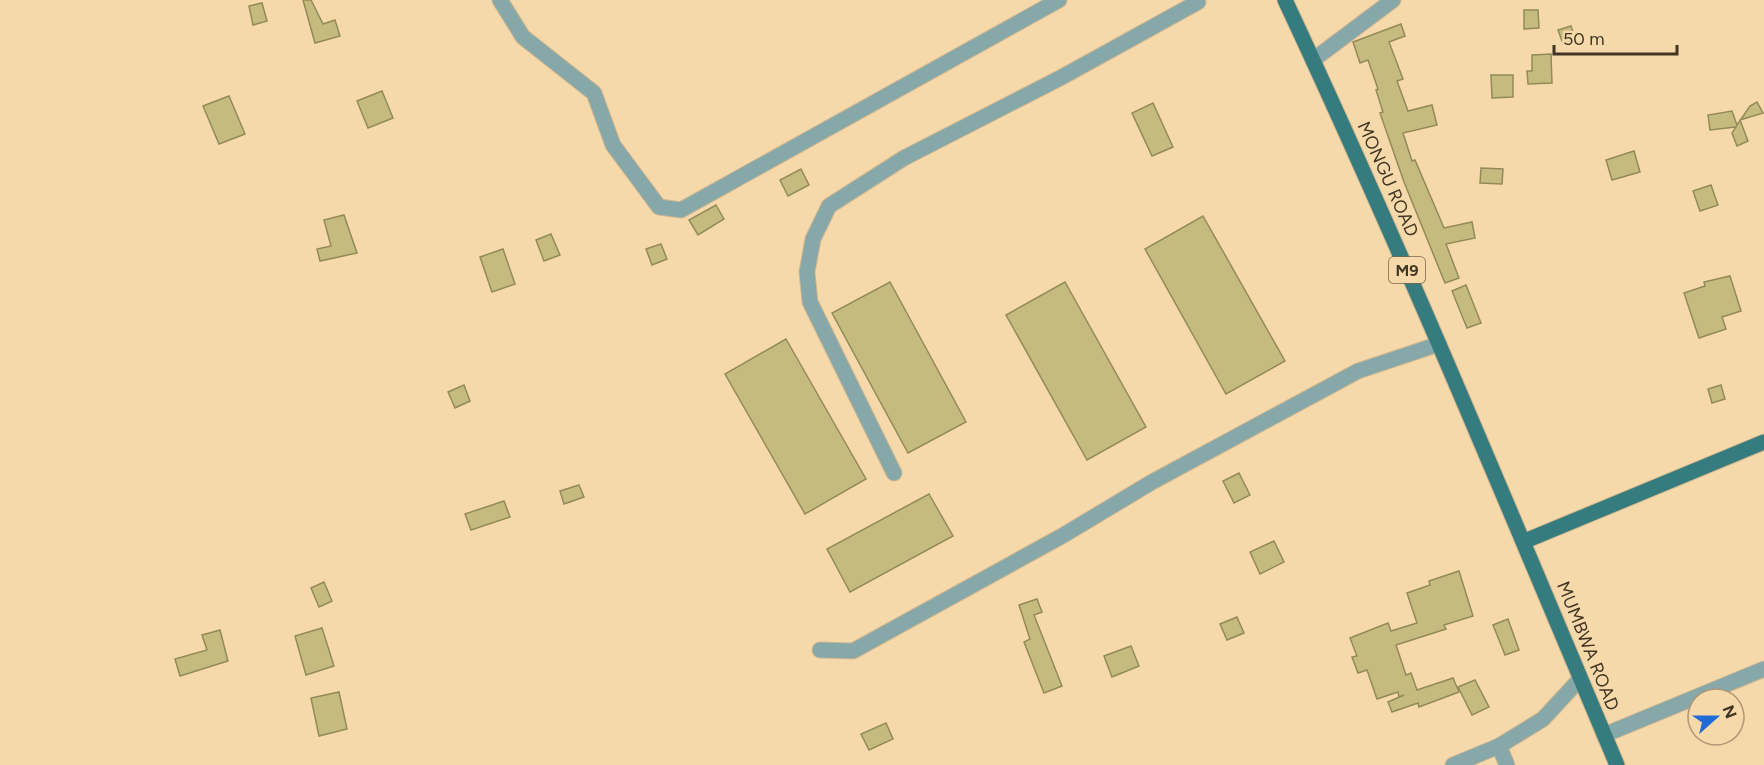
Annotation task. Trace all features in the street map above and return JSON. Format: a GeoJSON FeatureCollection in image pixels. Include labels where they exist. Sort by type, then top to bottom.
{"type":"FeatureCollection","features":[{"type":"Feature","properties":{"kind":"main road","name":"MONGU ROAD"},"geometry":{"type":"LineString","coordinates":[[1285,0],[1525,541]]}},
{"type":"Feature","properties":{"kind":"main road"},"geometry":{"type":"LineString","coordinates":[[1525,541],[1764,442]]}},
{"type":"Feature","properties":{"kind":"main road","name":"MUMBWA ROAD"},"geometry":{"type":"LineString","coordinates":[[1525,541],[1617,765]]}},
{"type":"Feature","properties":{"kind":"street"},"geometry":{"type":"LineString","coordinates":[[500,0],[523,37],[594,93],[612,145],[659,207],[681,210],[1059,0]]}},
{"type":"Feature","properties":{"kind":"street"},"geometry":{"type":"LineString","coordinates":[[1313,60],[1392,0]]}},
{"type":"Feature","properties":{"kind":"street"},"geometry":{"type":"LineString","coordinates":[[894,473],[810,302],[807,272],[813,238],[829,206],[904,158],[1062,77],[1197,1]]}},
{"type":"Feature","properties":{"kind":"street"},"geometry":{"type":"LineString","coordinates":[[820,650],[853,651],[1062,536],[1152,482],[1358,372],[1439,344]]}},
{"type":"Feature","properties":{"kind":"street"},"geometry":{"type":"LineString","coordinates":[[1604,735],[1764,669]]}},
{"type":"Feature","properties":{"kind":"street"},"geometry":{"type":"LineString","coordinates":[[1453,765],[1499,746],[1543,718],[1580,679]]}},
{"type":"Feature","properties":{"kind":"street"},"geometry":{"type":"LineString","coordinates":[[1499,746],[1507,765]]}},
{"type":"Feature","properties":{"kind":"building"},"geometry":{"type":"Polygon","coordinates":[[[303,0],[311,0],[323,24],[335,20],[340,36],[315,43],[303,0]]]}},
{"type":"Feature","properties":{"kind":"building"},"geometry":{"type":"Polygon","coordinates":[[[262,3],[267,21],[253,25],[249,6],[262,3]]]}},
{"type":"Feature","properties":{"kind":"building"},"geometry":{"type":"Polygon","coordinates":[[[1524,10],[1538,10],[1539,28],[1524,29],[1524,10]]]}},
{"type":"Feature","properties":{"kind":"building"},"geometry":{"type":"Polygon","coordinates":[[[1401,24],[1405,36],[1389,42],[1403,79],[1397,81],[1408,111],[1432,105],[1437,125],[1403,133],[1412,161],[1415,160],[1444,228],[1472,222],[1475,238],[1446,244],[1459,278],[1445,283],[1404,182],[1380,113],[1383,112],[1376,90],[1378,89],[1368,60],[1360,63],[1353,42],[1401,24]]]}},
{"type":"Feature","properties":{"kind":"building"},"geometry":{"type":"Polygon","coordinates":[[[1571,26],[1576,40],[1563,44],[1558,30],[1571,26]]]}},
{"type":"Feature","properties":{"kind":"building"},"geometry":{"type":"Polygon","coordinates":[[[1551,54],[1552,83],[1528,84],[1527,71],[1532,71],[1532,55],[1551,54]]]}},
{"type":"Feature","properties":{"kind":"building"},"geometry":{"type":"Polygon","coordinates":[[[1491,75],[1513,75],[1513,97],[1492,98],[1491,75]]]}},
{"type":"Feature","properties":{"kind":"building"},"geometry":{"type":"Polygon","coordinates":[[[382,91],[393,118],[368,128],[357,101],[382,91]]]}},
{"type":"Feature","properties":{"kind":"building"},"geometry":{"type":"Polygon","coordinates":[[[229,96],[245,134],[219,144],[203,106],[229,96]]]}},
{"type":"Feature","properties":{"kind":"building"},"geometry":{"type":"Polygon","coordinates":[[[1757,102],[1763,113],[1741,120],[1750,106],[1757,102]]]}},
{"type":"Feature","properties":{"kind":"building"},"geometry":{"type":"Polygon","coordinates":[[[1153,103],[1173,147],[1152,156],[1132,113],[1153,103]]]}},
{"type":"Feature","properties":{"kind":"building"},"geometry":{"type":"Polygon","coordinates":[[[1732,111],[1737,125],[1740,120],[1748,141],[1737,146],[1732,133],[1736,127],[1710,130],[1708,115],[1732,111]]]}},
{"type":"Feature","properties":{"kind":"building"},"geometry":{"type":"Polygon","coordinates":[[[1634,151],[1640,172],[1612,180],[1606,160],[1634,151]]]}},
{"type":"Feature","properties":{"kind":"building"},"geometry":{"type":"Polygon","coordinates":[[[1481,168],[1503,169],[1502,184],[1480,183],[1481,168]]]}},
{"type":"Feature","properties":{"kind":"building"},"geometry":{"type":"Polygon","coordinates":[[[801,169],[809,185],[788,196],[780,180],[801,169]]]}},
{"type":"Feature","properties":{"kind":"building"},"geometry":{"type":"Polygon","coordinates":[[[1711,185],[1718,205],[1700,211],[1693,191],[1711,185]]]}},
{"type":"Feature","properties":{"kind":"building"},"geometry":{"type":"Polygon","coordinates":[[[716,205],[724,219],[698,235],[689,220],[716,205]]]}},
{"type":"Feature","properties":{"kind":"building"},"geometry":{"type":"Polygon","coordinates":[[[344,215],[357,253],[320,261],[317,249],[331,246],[324,220],[344,215]]]}},
{"type":"Feature","properties":{"kind":"building"},"geometry":{"type":"Polygon","coordinates":[[[1203,216],[1285,361],[1226,394],[1145,249],[1203,216]]]}},
{"type":"Feature","properties":{"kind":"building"},"geometry":{"type":"Polygon","coordinates":[[[551,234],[560,255],[544,261],[536,240],[551,234]]]}},
{"type":"Feature","properties":{"kind":"building"},"geometry":{"type":"Polygon","coordinates":[[[661,244],[667,259],[652,265],[646,249],[661,244]]]}},
{"type":"Feature","properties":{"kind":"building"},"geometry":{"type":"Polygon","coordinates":[[[503,249],[515,284],[492,292],[480,257],[503,249]]]}},
{"type":"Feature","properties":{"kind":"building"},"geometry":{"type":"Polygon","coordinates":[[[1730,276],[1741,311],[1722,317],[1726,329],[1699,338],[1684,293],[1705,286],[1704,282],[1730,276]]]}},
{"type":"Feature","properties":{"kind":"building"},"geometry":{"type":"Polygon","coordinates":[[[890,282],[966,422],[908,453],[832,313],[890,282]]]}},
{"type":"Feature","properties":{"kind":"building"},"geometry":{"type":"Polygon","coordinates":[[[1065,282],[1146,427],[1087,460],[1006,315],[1065,282]]]}},
{"type":"Feature","properties":{"kind":"building"},"geometry":{"type":"Polygon","coordinates":[[[1466,285],[1481,323],[1467,328],[1452,291],[1466,285]]]}},
{"type":"Feature","properties":{"kind":"building"},"geometry":{"type":"Polygon","coordinates":[[[786,339],[866,479],[805,514],[725,374],[786,339]]]}},
{"type":"Feature","properties":{"kind":"building"},"geometry":{"type":"Polygon","coordinates":[[[464,385],[470,401],[455,408],[448,392],[464,385]]]}},
{"type":"Feature","properties":{"kind":"building"},"geometry":{"type":"Polygon","coordinates":[[[1721,385],[1725,399],[1712,403],[1708,389],[1721,385]]]}},
{"type":"Feature","properties":{"kind":"building"},"geometry":{"type":"Polygon","coordinates":[[[1239,473],[1250,495],[1234,503],[1223,481],[1239,473]]]}},
{"type":"Feature","properties":{"kind":"building"},"geometry":{"type":"Polygon","coordinates":[[[579,485],[584,497],[564,504],[560,491],[579,485]]]}},
{"type":"Feature","properties":{"kind":"building"},"geometry":{"type":"Polygon","coordinates":[[[929,494],[953,536],[850,592],[827,549],[929,494]]]}},
{"type":"Feature","properties":{"kind":"building"},"geometry":{"type":"Polygon","coordinates":[[[504,501],[510,517],[471,530],[465,514],[504,501]]]}},
{"type":"Feature","properties":{"kind":"building"},"geometry":{"type":"Polygon","coordinates":[[[1274,541],[1284,562],[1260,574],[1250,552],[1274,541]]]}},
{"type":"Feature","properties":{"kind":"building"},"geometry":{"type":"Polygon","coordinates":[[[1459,571],[1473,616],[1444,625],[1446,629],[1396,645],[1406,675],[1411,673],[1417,690],[1453,678],[1459,692],[1419,707],[1418,703],[1392,712],[1388,702],[1404,695],[1399,697],[1398,692],[1377,699],[1367,670],[1358,673],[1352,657],[1357,656],[1350,638],[1388,623],[1391,631],[1417,623],[1407,593],[1430,585],[1429,581],[1459,571]]]}},
{"type":"Feature","properties":{"kind":"building"},"geometry":{"type":"Polygon","coordinates":[[[324,582],[332,601],[319,607],[311,588],[324,582]]]}},
{"type":"Feature","properties":{"kind":"building"},"geometry":{"type":"Polygon","coordinates":[[[1037,599],[1042,612],[1034,615],[1062,686],[1044,693],[1024,642],[1030,639],[1019,605],[1037,599]]]}},
{"type":"Feature","properties":{"kind":"building"},"geometry":{"type":"Polygon","coordinates":[[[1237,617],[1244,633],[1227,640],[1220,624],[1237,617]]]}},
{"type":"Feature","properties":{"kind":"building"},"geometry":{"type":"Polygon","coordinates":[[[1508,619],[1519,650],[1505,655],[1493,625],[1508,619]]]}},
{"type":"Feature","properties":{"kind":"building"},"geometry":{"type":"Polygon","coordinates":[[[322,628],[334,666],[306,675],[295,636],[322,628]]]}},
{"type":"Feature","properties":{"kind":"building"},"geometry":{"type":"Polygon","coordinates":[[[220,630],[228,661],[180,676],[175,659],[207,650],[202,635],[220,630]]]}},
{"type":"Feature","properties":{"kind":"building"},"geometry":{"type":"Polygon","coordinates":[[[1131,646],[1139,666],[1112,677],[1104,656],[1131,646]]]}},
{"type":"Feature","properties":{"kind":"building"},"geometry":{"type":"Polygon","coordinates":[[[1475,680],[1489,707],[1472,715],[1458,687],[1475,680]]]}},
{"type":"Feature","properties":{"kind":"building"},"geometry":{"type":"Polygon","coordinates":[[[339,692],[347,729],[319,736],[311,698],[339,692]]]}},
{"type":"Feature","properties":{"kind":"building"},"geometry":{"type":"Polygon","coordinates":[[[886,723],[893,739],[869,750],[861,734],[886,723]]]}}]}
